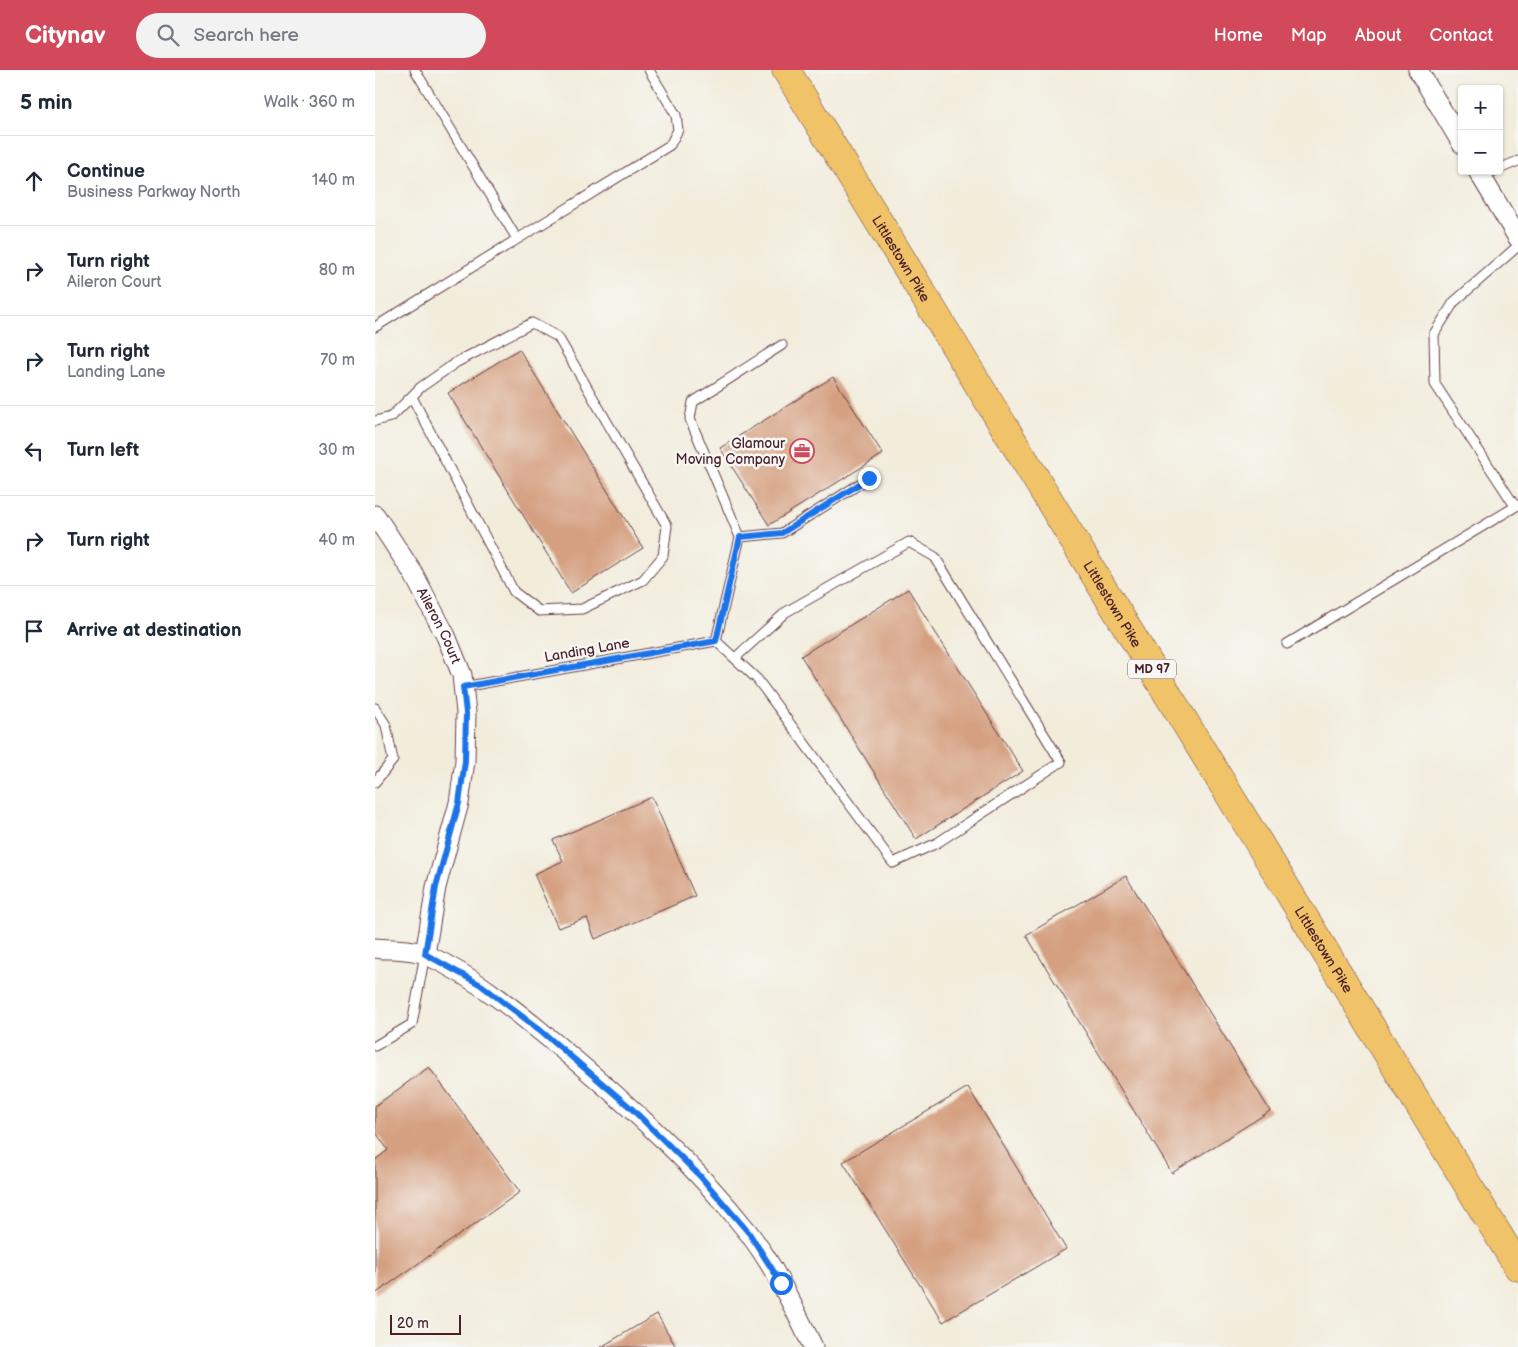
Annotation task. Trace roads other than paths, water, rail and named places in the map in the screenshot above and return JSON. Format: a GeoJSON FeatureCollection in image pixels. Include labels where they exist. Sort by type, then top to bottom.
{"type":"FeatureCollection","features":[{"type":"Feature","properties":{"kind":"highway","name":"Littlestown Pike"},"geometry":{"type":"LineString","coordinates":[[785,70],[1518,1267]]}},
{"type":"Feature","properties":{"kind":"street"},"geometry":{"type":"LineString","coordinates":[[1418,70],[1458,137]]}},
{"type":"Feature","properties":{"kind":"street"},"geometry":{"type":"LineString","coordinates":[[1485,175],[1518,238]]}},
{"type":"Feature","properties":{"kind":"street","name":"Aileron Court"},"geometry":{"type":"LineString","coordinates":[[377,524],[413,573],[447,636],[462,675],[466,713],[465,761],[459,803],[436,887],[425,954]]}},
{"type":"Feature","properties":{"kind":"street"},"geometry":{"type":"LineString","coordinates":[[375,948],[425,954],[481,985],[540,1030],[631,1108],[700,1176],[749,1233],[781,1283],[813,1347]]}},
{"type":"Feature","properties":{"kind":"lane"},"geometry":{"type":"LineString","coordinates":[[415,70],[517,239]]}},
{"type":"Feature","properties":{"kind":"lane"},"geometry":{"type":"LineString","coordinates":[[375,327],[669,145],[678,130],[676,115],[649,70]]}},
{"type":"Feature","properties":{"kind":"lane"},"geometry":{"type":"LineString","coordinates":[[1503,167],[1518,161]]}},
{"type":"Feature","properties":{"kind":"lane"},"geometry":{"type":"LineString","coordinates":[[1287,644],[1516,505],[1435,384],[1434,334],[1454,302],[1518,246]]}},
{"type":"Feature","properties":{"kind":"lane"},"geometry":{"type":"LineString","coordinates":[[375,421],[391,417],[421,387],[457,362],[532,323],[558,337],[667,526],[663,556],[643,580],[582,609],[539,611],[514,592],[412,397]]}},
{"type":"Feature","properties":{"kind":"lane"},"geometry":{"type":"LineString","coordinates":[[735,658],[786,612],[909,542],[935,557],[1061,762],[937,843],[893,863],[757,679],[716,641],[740,537],[690,419],[693,402],[782,345]]}},
{"type":"Feature","properties":{"kind":"lane"},"geometry":{"type":"LineString","coordinates":[[740,537],[782,533],[869,478]]}},
{"type":"Feature","properties":{"kind":"lane","name":"Landing Lane"},"geometry":{"type":"LineString","coordinates":[[463,687],[716,641]]}},
{"type":"Feature","properties":{"kind":"lane"},"geometry":{"type":"LineString","coordinates":[[375,708],[386,725],[393,760],[375,782]]}},
{"type":"Feature","properties":{"kind":"lane"},"geometry":{"type":"LineString","coordinates":[[375,1046],[412,1024],[425,954]]}},
{"type":"Feature","properties":{"kind":"place","name":"Glamour Moving Company"},"geometry":{"type":"Point","coordinates":[802,451]}}]}
